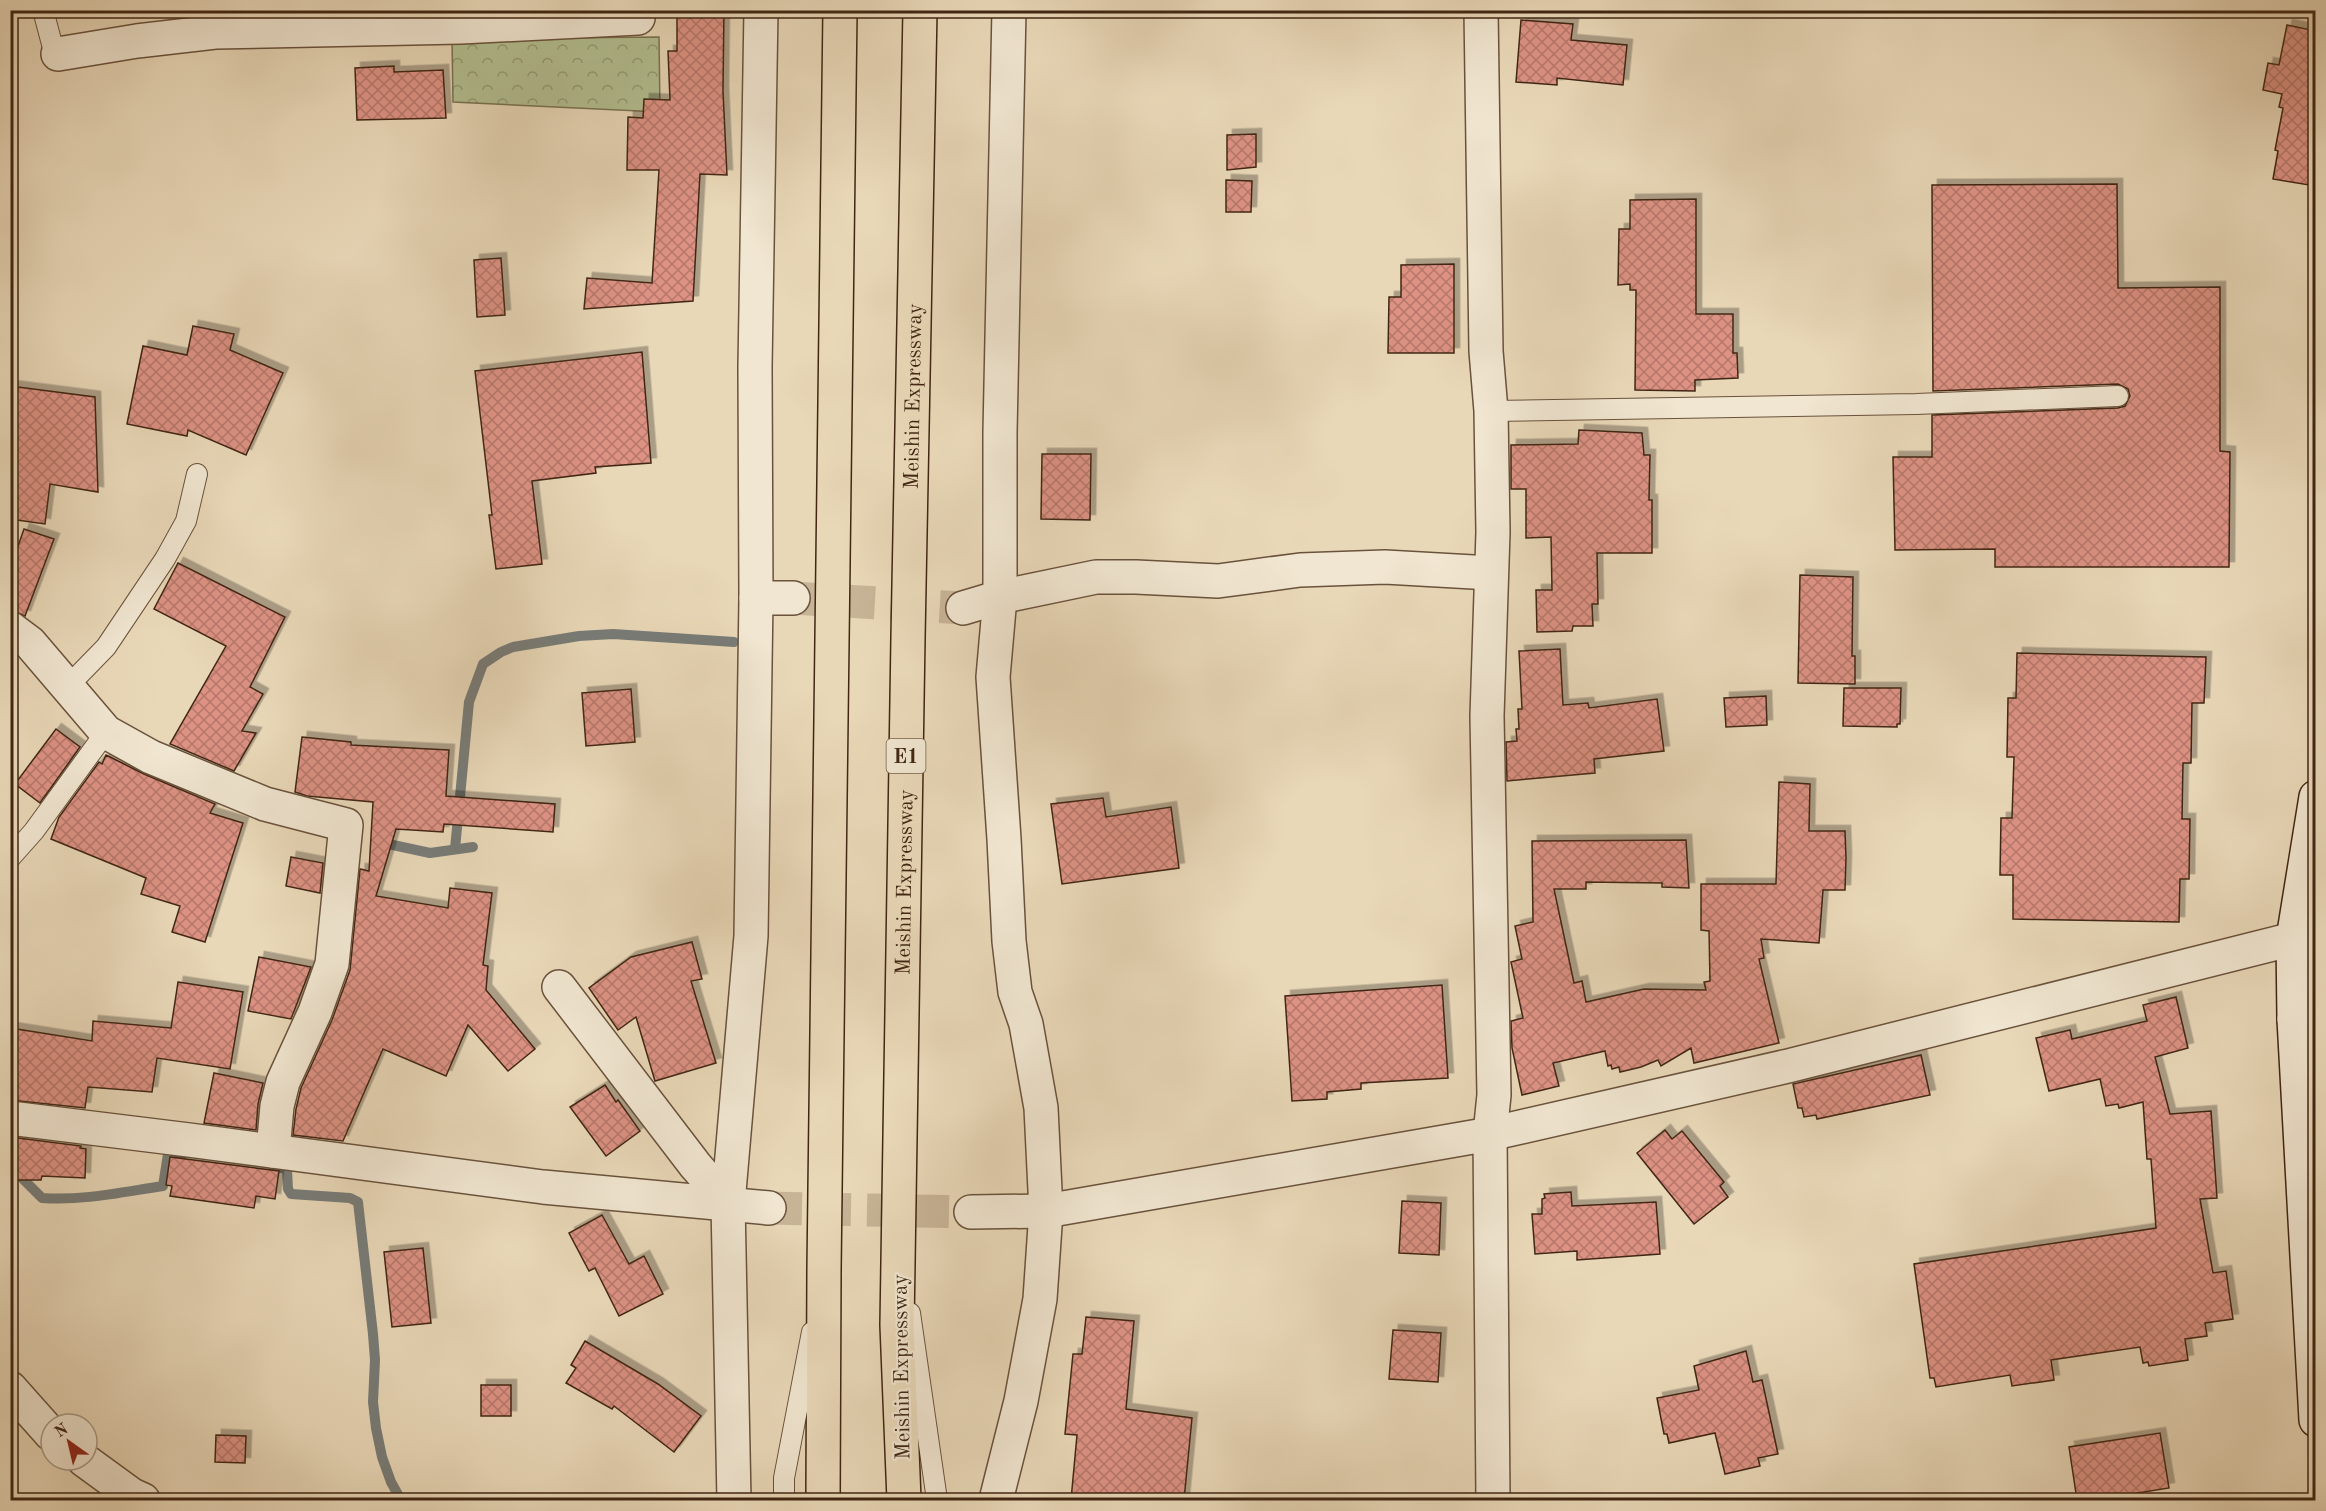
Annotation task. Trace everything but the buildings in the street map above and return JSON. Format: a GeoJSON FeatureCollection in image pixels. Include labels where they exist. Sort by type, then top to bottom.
{"type":"FeatureCollection","features":[{"type":"Feature","properties":{"kind":"highway"},"geometry":{"type":"LineString","coordinates":[[823,1500],[840,10]]}},
{"type":"Feature","properties":{"kind":"highway","name":"Meishin Expressway"},"geometry":{"type":"LineString","coordinates":[[904,1500],[897,1325],[920,10]]}},
{"type":"Feature","properties":{"kind":"street"},"geometry":{"type":"LineString","coordinates":[[58,54],[137,41],[215,21],[638,18],[638,10]]}},
{"type":"Feature","properties":{"kind":"street"},"geometry":{"type":"LineString","coordinates":[[734,1500],[728,1203],[751,936],[760,10]]}},
{"type":"Feature","properties":{"kind":"street"},"geometry":{"type":"LineString","coordinates":[[996,1500],[1021,1401],[1040,1299],[1046,1211],[1041,1108],[1026,1024],[1015,992],[1009,941],[993,677],[1000,597],[1000,432],[1009,10]]}},
{"type":"Feature","properties":{"kind":"street"},"geometry":{"type":"LineString","coordinates":[[1481,10],[1486,351],[1491,411],[1493,532],[1487,716],[1494,1095],[1490,1134],[1492,1500]]}},
{"type":"Feature","properties":{"kind":"street"},"geometry":{"type":"LineString","coordinates":[[963,608],[1000,597],[1096,577],[1218,580],[1300,570],[1385,567],[1491,573]]}},
{"type":"Feature","properties":{"kind":"street"},"geometry":{"type":"LineString","coordinates":[[756,598],[793,598]]}},
{"type":"Feature","properties":{"kind":"street"},"geometry":{"type":"LineString","coordinates":[[10,628],[30,643],[106,732],[151,757],[265,804],[346,825],[332,964],[315,1012],[283,1082],[277,1106],[273,1151]]}},
{"type":"Feature","properties":{"kind":"street"},"geometry":{"type":"LineString","coordinates":[[2316,797],[2293,939],[2294,1019],[2316,1420]]}},
{"type":"Feature","properties":{"kind":"street"},"geometry":{"type":"LineString","coordinates":[[971,1212],[1046,1211],[1490,1134],[1788,1066],[2293,939]]}},
{"type":"Feature","properties":{"kind":"street"},"geometry":{"type":"LineString","coordinates":[[559,987],[695,1165],[728,1203]]}},
{"type":"Feature","properties":{"kind":"street"},"geometry":{"type":"LineString","coordinates":[[2294,1019],[2316,1046]]}},
{"type":"Feature","properties":{"kind":"street"},"geometry":{"type":"LineString","coordinates":[[10,1118],[543,1187],[769,1208]]}},
{"type":"Feature","properties":{"kind":"street"},"geometry":{"type":"LineString","coordinates":[[10,1388],[39,1421]]}},
{"type":"Feature","properties":{"kind":"street"},"geometry":{"type":"LineString","coordinates":[[99,1471],[135,1499]]}},
{"type":"Feature","properties":{"kind":"lane"},"geometry":{"type":"LineString","coordinates":[[43,10],[53,48],[58,54]]}},
{"type":"Feature","properties":{"kind":"lane"},"geometry":{"type":"LineString","coordinates":[[1491,411],[1916,404],[2118,396]]}},
{"type":"Feature","properties":{"kind":"lane"},"geometry":{"type":"LineString","coordinates":[[68,686],[106,647],[165,559],[186,521],[197,474]]}},
{"type":"Feature","properties":{"kind":"lane"},"geometry":{"type":"LineString","coordinates":[[10,858],[34,831],[106,732]]}},
{"type":"Feature","properties":{"kind":"lane"},"geometry":{"type":"LineString","coordinates":[[899,1233],[937,1500]]}},
{"type":"Feature","properties":{"kind":"lane"},"geometry":{"type":"LineString","coordinates":[[784,1500],[784,1478],[824,1270]]}},
{"type":"Feature","properties":{"kind":"green space"},"geometry":{"type":"Polygon","coordinates":[[[659,37],[660,112],[453,102],[452,39],[659,37]]]}},
{"type":"Feature","properties":{"kind":"waterway"},"geometry":{"type":"LineString","coordinates":[[455,849],[469,702],[483,664],[513,647],[579,636],[613,634],[734,642]]}},
{"type":"Feature","properties":{"kind":"waterway"},"geometry":{"type":"LineString","coordinates":[[379,842],[430,853],[473,847]]}},
{"type":"Feature","properties":{"kind":"waterway"},"geometry":{"type":"LineString","coordinates":[[15,1171],[42,1198],[87,1197],[163,1186],[168,1154],[182,1156]]}},
{"type":"Feature","properties":{"kind":"waterway"},"geometry":{"type":"LineString","coordinates":[[275,1167],[287,1169],[288,1189],[291,1194],[350,1198],[358,1202],[373,1334],[375,1360],[373,1402],[376,1428],[382,1457],[391,1482],[401,1500]]}},
{"type":"Feature","properties":{"kind":"tunnel"},"geometry":{"type":"LineString","coordinates":[[793,598],[963,608]]}},
{"type":"Feature","properties":{"kind":"tunnel"},"geometry":{"type":"LineString","coordinates":[[769,1208],[971,1212]]}}]}
